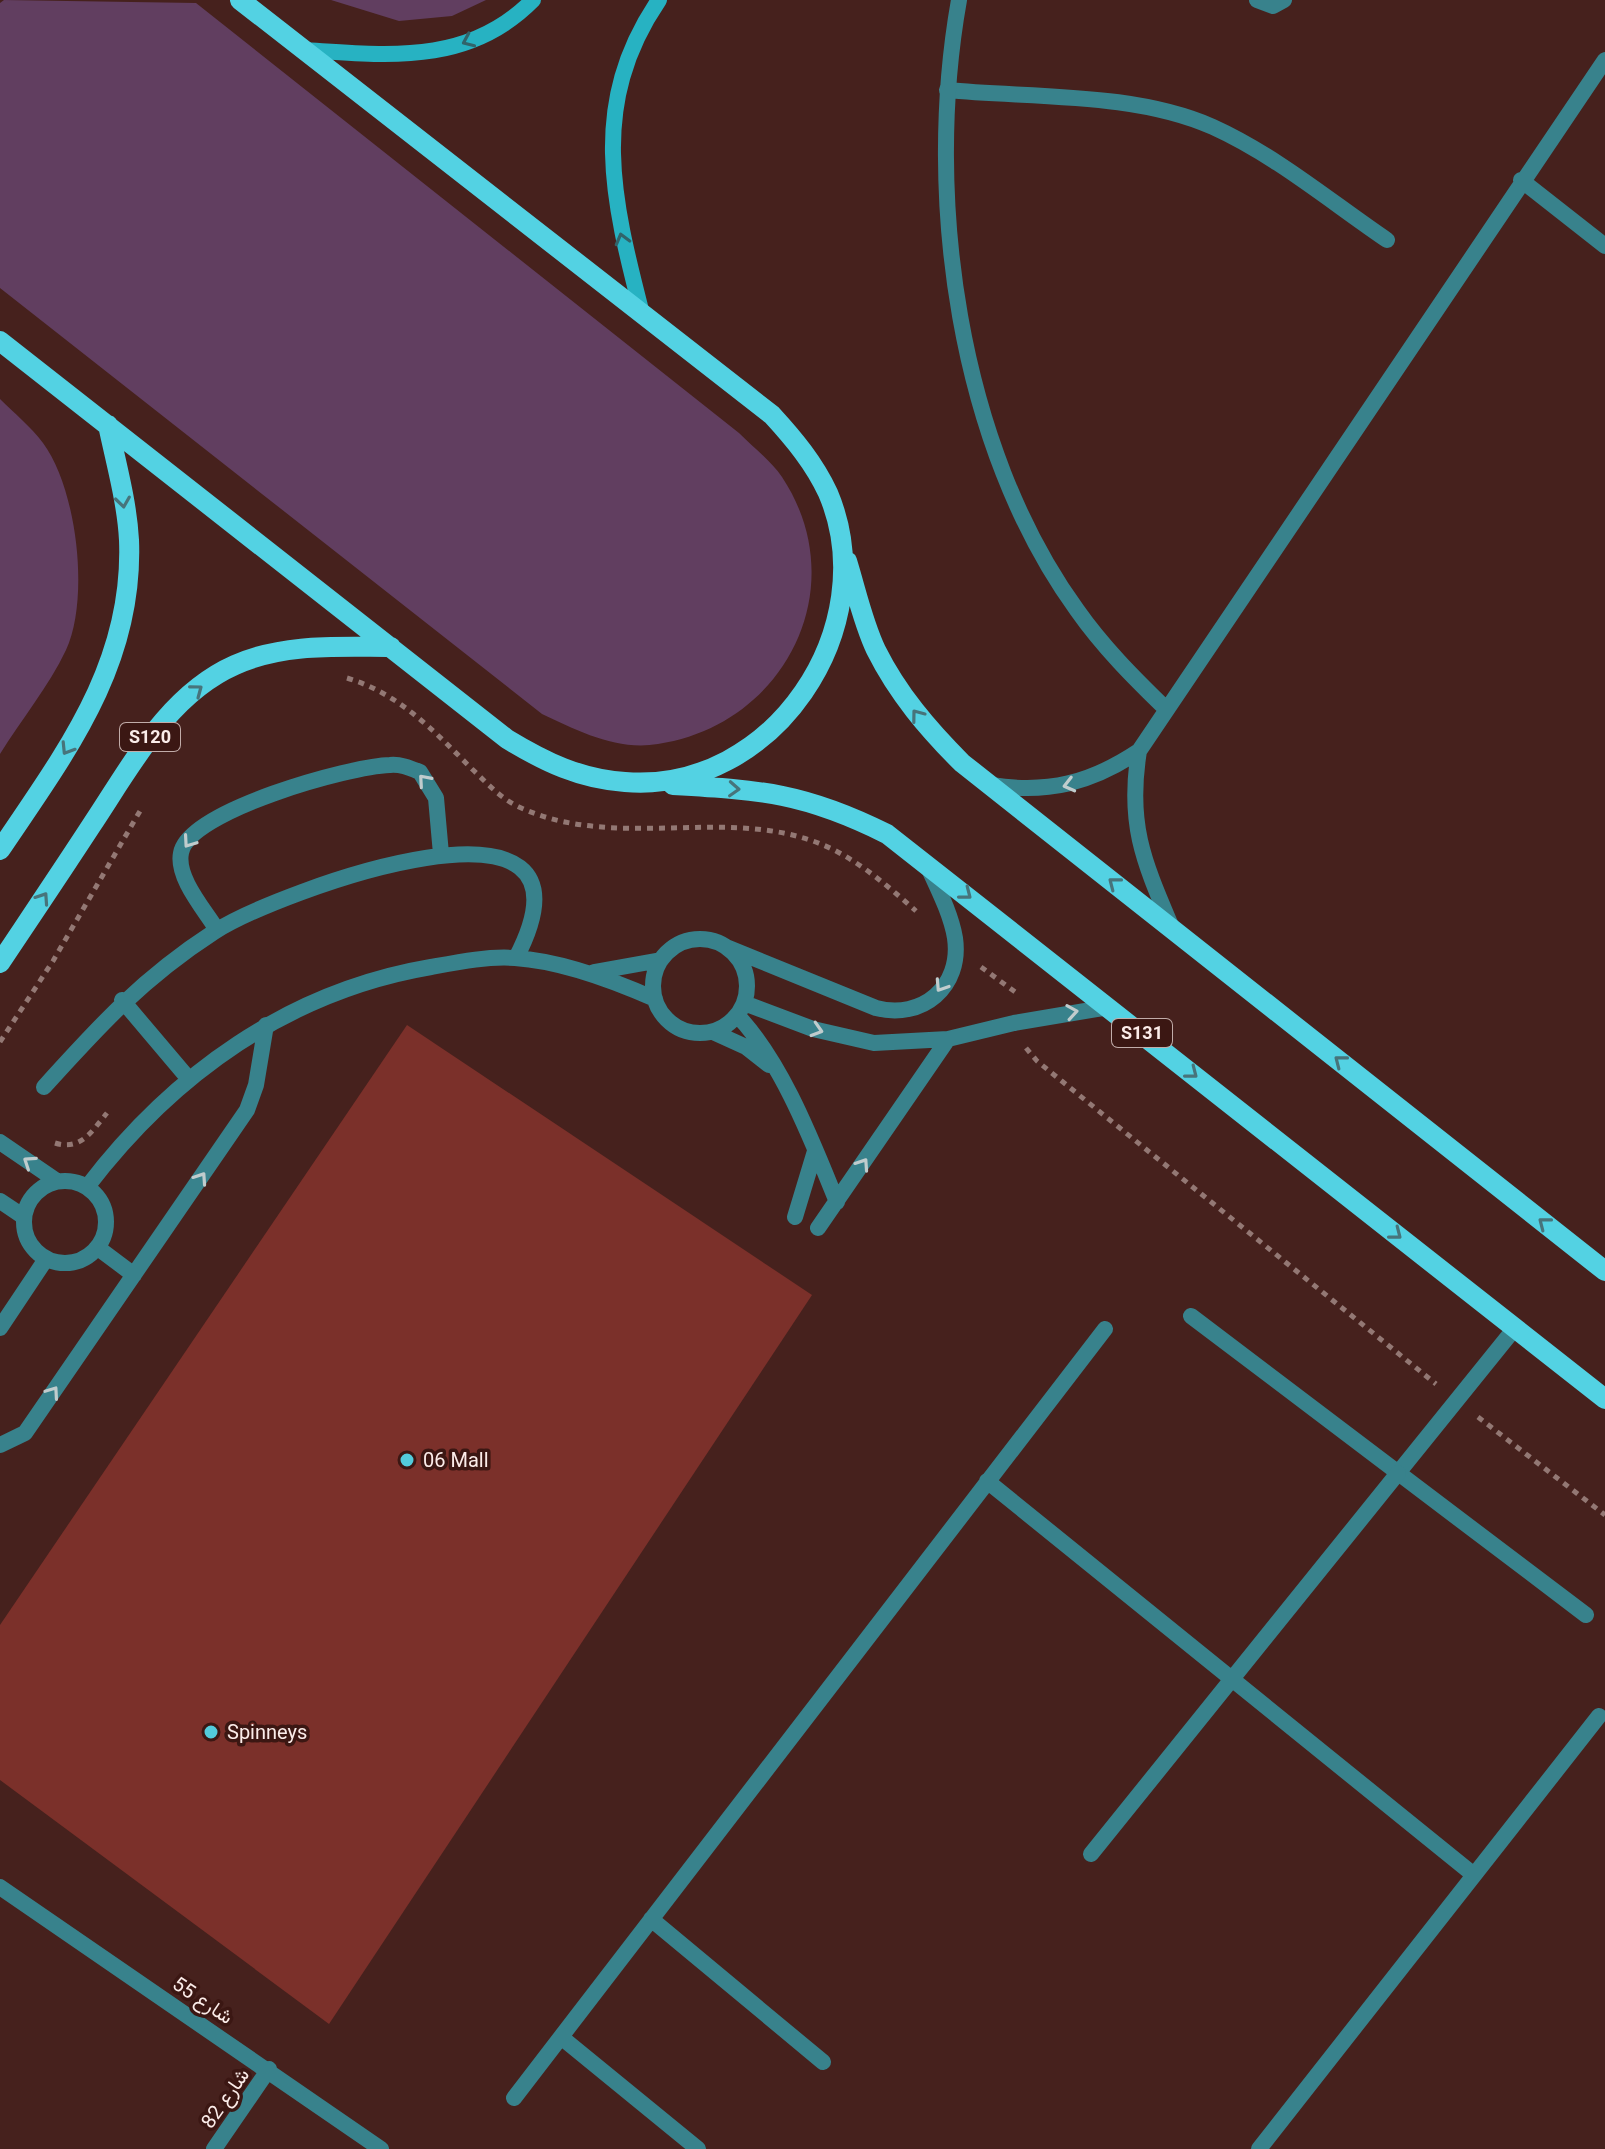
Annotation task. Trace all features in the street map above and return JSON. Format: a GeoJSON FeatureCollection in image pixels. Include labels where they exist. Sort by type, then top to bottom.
{"type":"FeatureCollection","features":[{"type":"Feature","properties":{"kind":"main road"},"geometry":{"type":"LineString","coordinates":[[240,0],[772,415],[805,451],[828,495],[875,647],[896,687],[925,726],[962,763],[1605,1271]]}},
{"type":"Feature","properties":{"kind":"main road"},"geometry":{"type":"LineString","coordinates":[[303,50],[401,56],[448,50],[492,30],[533,0]]}},
{"type":"Feature","properties":{"kind":"main road"},"geometry":{"type":"LineString","coordinates":[[642,314],[614,195],[613,127],[621,76],[641,27],[659,0]]}},
{"type":"Feature","properties":{"kind":"main road"},"geometry":{"type":"LineString","coordinates":[[0,341],[507,739],[545,762],[586,777],[629,783],[688,775],[744,751],[790,712],[824,662],[842,603],[841,543]]}},
{"type":"Feature","properties":{"kind":"main road"},"geometry":{"type":"LineString","coordinates":[[0,850],[82,724],[116,649],[127,594],[129,539],[108,425]]}},
{"type":"Feature","properties":{"kind":"main road","name":"S120"},"geometry":{"type":"LineString","coordinates":[[0,963],[155,731],[192,692],[234,665],[276,652],[320,647],[391,647]]}},
{"type":"Feature","properties":{"kind":"main road","name":"S131"},"geometry":{"type":"LineString","coordinates":[[629,783],[766,791],[800,797],[845,813],[887,834],[1605,1399]]}},
{"type":"Feature","properties":{"kind":"street"},"geometry":{"type":"LineString","coordinates":[[959,0],[947,90],[944,156],[955,286],[984,414],[1034,540],[1075,608],[1116,661],[1166,709]]}},
{"type":"Feature","properties":{"kind":"street"},"geometry":{"type":"LineString","coordinates":[[1257,0],[1273,6],[1284,0]]}},
{"type":"Feature","properties":{"kind":"street"},"geometry":{"type":"LineString","coordinates":[[990,785],[1021,790],[1052,789],[1112,769],[1139,751],[1521,180],[1605,60]]}},
{"type":"Feature","properties":{"kind":"street"},"geometry":{"type":"LineString","coordinates":[[947,90],[1133,104],[1212,126],[1248,145],[1387,240]]}},
{"type":"Feature","properties":{"kind":"street"},"geometry":{"type":"LineString","coordinates":[[1521,180],[1605,246]]}},
{"type":"Feature","properties":{"kind":"street"},"geometry":{"type":"LineString","coordinates":[[1139,751],[1134,803],[1141,855],[1172,928]]}},
{"type":"Feature","properties":{"kind":"street"},"geometry":{"type":"LineString","coordinates":[[217,930],[181,865],[181,852],[187,840],[238,808],[292,789],[348,771],[390,765],[420,772],[436,798],[441,854]]}},
{"type":"Feature","properties":{"kind":"street"},"geometry":{"type":"LineString","coordinates":[[44,1087],[122,1000],[217,930],[317,885],[441,854],[494,855],[512,861],[526,873],[534,891],[533,910],[516,958]]}},
{"type":"Feature","properties":{"kind":"street"},"geometry":{"type":"LineString","coordinates":[[773,1069],[746,1047],[713,1032],[689,1032],[677,1028],[659,1011],[655,999],[655,973],[661,960],[683,942],[698,939],[726,947],[876,1008],[895,1012],[913,1010],[930,1001],[943,987],[956,948],[954,933],[925,862]]}},
{"type":"Feature","properties":{"kind":"street"},"geometry":{"type":"LineString","coordinates":[[726,947],[744,972],[740,1009],[815,1150],[837,1202]]}},
{"type":"Feature","properties":{"kind":"street"},"geometry":{"type":"LineString","coordinates":[[87,1187],[117,1147],[188,1078],[266,1025],[313,1002],[374,980],[451,963],[516,958],[584,973],[655,999]]}},
{"type":"Feature","properties":{"kind":"street"},"geometry":{"type":"LineString","coordinates":[[584,973],[661,960]]}},
{"type":"Feature","properties":{"kind":"street"},"geometry":{"type":"LineString","coordinates":[[122,1000],[188,1078]]}},
{"type":"Feature","properties":{"kind":"street"},"geometry":{"type":"LineString","coordinates":[[740,1009],[874,1043],[948,1039],[1014,1023],[1109,1007]]}},
{"type":"Feature","properties":{"kind":"street"},"geometry":{"type":"LineString","coordinates":[[713,1032],[740,1009]]}},
{"type":"Feature","properties":{"kind":"street"},"geometry":{"type":"LineString","coordinates":[[0,1445],[25,1433],[247,1110],[256,1085],[266,1025]]}},
{"type":"Feature","properties":{"kind":"street"},"geometry":{"type":"LineString","coordinates":[[818,1228],[948,1039]]}},
{"type":"Feature","properties":{"kind":"street"},"geometry":{"type":"LineString","coordinates":[[0,1142],[57,1181]]}},
{"type":"Feature","properties":{"kind":"street"},"geometry":{"type":"LineString","coordinates":[[795,1217],[815,1150]]}},
{"type":"Feature","properties":{"kind":"street"},"geometry":{"type":"LineString","coordinates":[[57,1181],[73,1181],[87,1187],[96,1194],[106,1215],[104,1238],[98,1248],[74,1263],[46,1259],[25,1234],[24,1217],[35,1194],[57,1181]]}},
{"type":"Feature","properties":{"kind":"street"},"geometry":{"type":"LineString","coordinates":[[0,1201],[24,1217]]}},
{"type":"Feature","properties":{"kind":"street"},"geometry":{"type":"LineString","coordinates":[[98,1248],[134,1275]]}},
{"type":"Feature","properties":{"kind":"street"},"geometry":{"type":"LineString","coordinates":[[0,1328],[46,1259]]}},
{"type":"Feature","properties":{"kind":"street"},"geometry":{"type":"LineString","coordinates":[[1191,1316],[1586,1615]]}},
{"type":"Feature","properties":{"kind":"street"},"geometry":{"type":"LineString","coordinates":[[1091,1854],[1515,1328]]}},
{"type":"Feature","properties":{"kind":"street"},"geometry":{"type":"LineString","coordinates":[[514,2098],[1105,1329]]}},
{"type":"Feature","properties":{"kind":"street"},"geometry":{"type":"LineString","coordinates":[[987,1481],[1474,1875]]}},
{"type":"Feature","properties":{"kind":"street"},"geometry":{"type":"LineString","coordinates":[[1259,2149],[1599,1716]]}},
{"type":"Feature","properties":{"kind":"street","name":"شارع 55"},"geometry":{"type":"LineString","coordinates":[[0,1887],[269,2069],[381,2149]]}},
{"type":"Feature","properties":{"kind":"street"},"geometry":{"type":"LineString","coordinates":[[651,1919],[823,2062]]}},
{"type":"Feature","properties":{"kind":"street"},"geometry":{"type":"LineString","coordinates":[[561,2037],[698,2149]]}},
{"type":"Feature","properties":{"kind":"street","name":"شارع 82"},"geometry":{"type":"LineString","coordinates":[[214,2149],[269,2069]]}},
{"type":"Feature","properties":{"kind":"path"},"geometry":{"type":"LineString","coordinates":[[50,1141],[67,1147],[77,1144],[86,1139],[107,1113]]}},
{"type":"Feature","properties":{"kind":"shaded area"},"geometry":{"type":"Polygon","coordinates":[[[4,0],[196,3],[739,433],[782,477],[803,519],[811,562],[808,605],[795,645],[772,680],[741,710],[703,732],[658,744],[613,742],[542,714],[0,288],[0,3],[4,0]]]}},
{"type":"Feature","properties":{"kind":"shaded area"},"geometry":{"type":"Polygon","coordinates":[[[331,0],[486,0],[452,16],[399,21],[331,0]]]}},
{"type":"Feature","properties":{"kind":"shaded area"},"geometry":{"type":"Polygon","coordinates":[[[0,399],[38,437],[55,463],[72,515],[78,574],[73,628],[66,650],[0,754],[0,399]]]}},
{"type":"Feature","properties":{"kind":"building","name":"06 Mall"},"geometry":{"type":"Polygon","coordinates":[[[407,1025],[812,1295],[329,2024],[0,1780],[0,1625],[407,1025]]]}},
{"type":"Feature","properties":{"kind":"place","name":"06 Mall"},"geometry":{"type":"Point","coordinates":[407,1460]}},
{"type":"Feature","properties":{"kind":"place","name":"Spinneys"},"geometry":{"type":"Point","coordinates":[211,1732]}}]}
